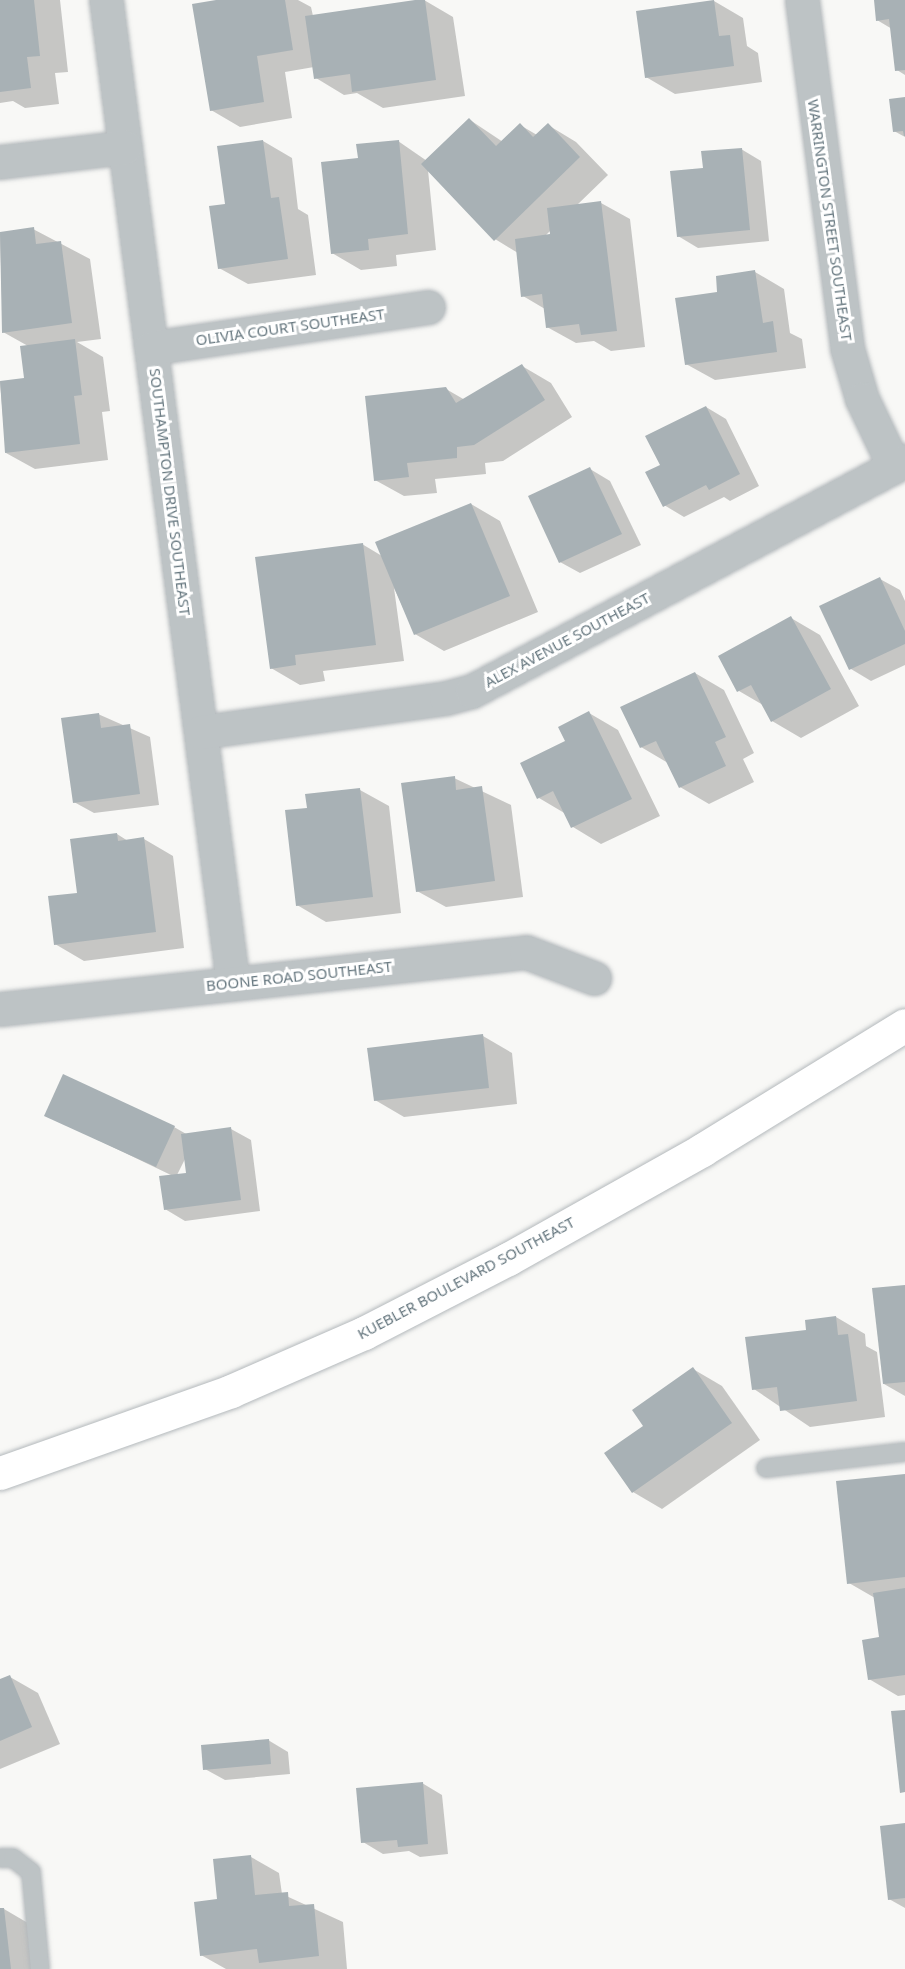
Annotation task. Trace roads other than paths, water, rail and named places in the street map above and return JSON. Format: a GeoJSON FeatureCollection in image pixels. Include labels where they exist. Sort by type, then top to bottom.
{"type":"FeatureCollection","features":[{"type":"Feature","properties":{"kind":"main road","name":"KUEBLER BOULEVARD SOUTHEAST"},"geometry":{"type":"LineString","coordinates":[[0,1473],[231,1391],[364,1333],[508,1259],[702,1150],[905,1025]]}},
{"type":"Feature","properties":{"kind":"street","name":"SOUTHAMPTON DRIVE SOUTHEAST"},"geometry":{"type":"LineString","coordinates":[[106,0],[233,984]]}},
{"type":"Feature","properties":{"kind":"street","name":"WARRINGTON STREET SOUTHEAST"},"geometry":{"type":"LineString","coordinates":[[802,0],[847,348],[862,399],[900,463]]}},
{"type":"Feature","properties":{"kind":"street"},"geometry":{"type":"LineString","coordinates":[[0,162],[125,147]]}},
{"type":"Feature","properties":{"kind":"street","name":"OLIVIA COURT SOUTHEAST"},"geometry":{"type":"LineString","coordinates":[[151,348],[428,307]]}},
{"type":"Feature","properties":{"kind":"street","name":"ALEX AVENUE SOUTHEAST"},"geometry":{"type":"LineString","coordinates":[[201,732],[446,698],[472,691],[900,463]]}},
{"type":"Feature","properties":{"kind":"street","name":"BOONE ROAD SOUTHEAST"},"geometry":{"type":"LineString","coordinates":[[0,1009],[526,952],[594,978]]}},
{"type":"Feature","properties":{"kind":"lane"},"geometry":{"type":"LineString","coordinates":[[766,1468],[905,1452]]}},
{"type":"Feature","properties":{"kind":"lane"},"geometry":{"type":"LineString","coordinates":[[0,1858],[13,1858],[30,1872],[40,1969]]}}]}
